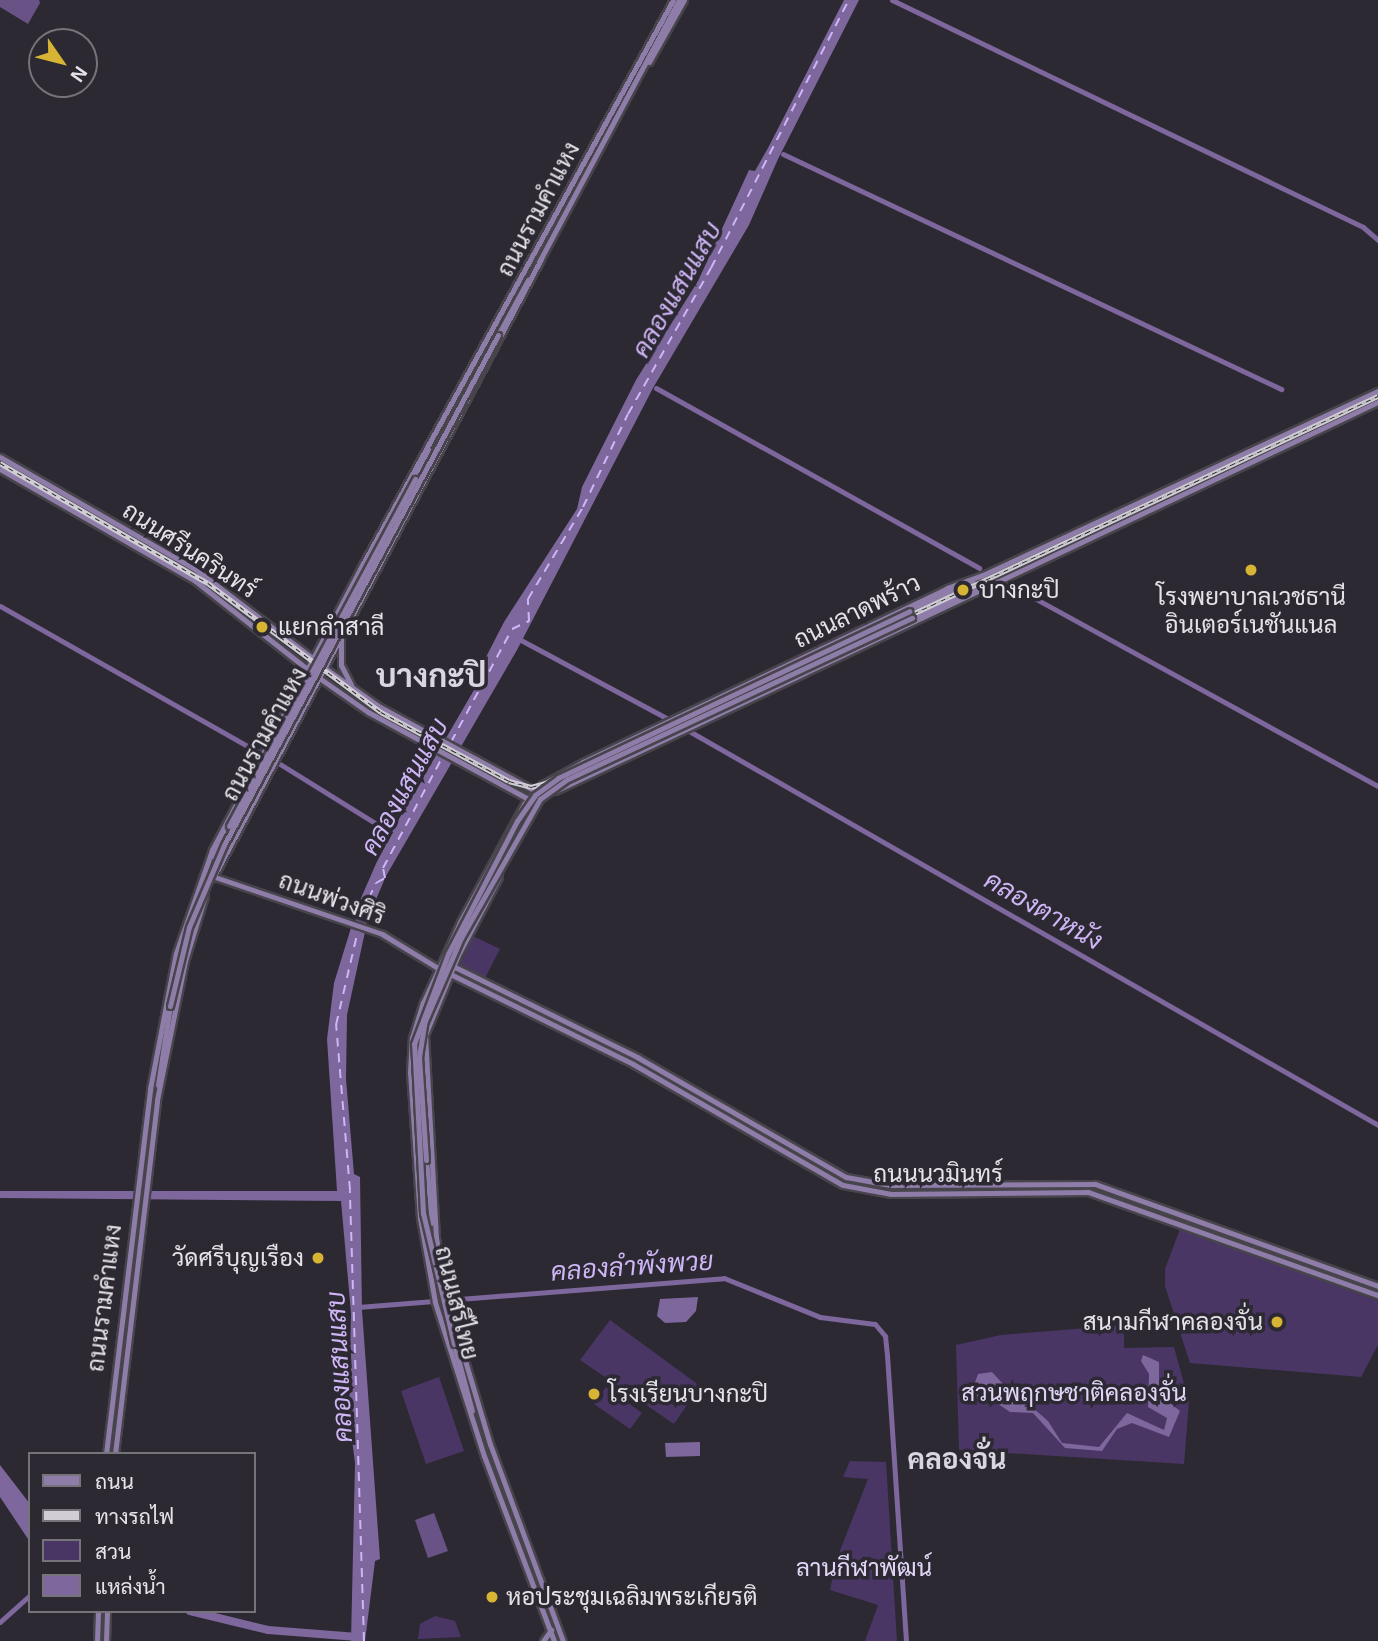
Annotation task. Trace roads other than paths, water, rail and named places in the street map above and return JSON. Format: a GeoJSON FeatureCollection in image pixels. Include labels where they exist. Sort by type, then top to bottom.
{"type":"FeatureCollection","features":[{"type":"Feature","properties":{"kind":"main road","name":"ถนนรามคำแหง"},"geometry":{"type":"LineString","coordinates":[[106,1452],[135,1188],[171,976],[202,876],[356,576],[436,435],[673,0]]}},
{"type":"Feature","properties":{"kind":"main road","name":"ถนนรามคำแหง"},"geometry":{"type":"LineString","coordinates":[[157,1100],[188,949],[210,884],[679,0]]}},
{"type":"Feature","properties":{"kind":"main road","name":"ถนนรามคำแหง"},"geometry":{"type":"LineString","coordinates":[[641,74],[684,0]]}},
{"type":"Feature","properties":{"kind":"main road","name":"ถนนรามคำแหง"},"geometry":{"type":"LineString","coordinates":[[115,1452],[144,1188],[170,1006],[189,927],[224,845],[541,259]]}},
{"type":"Feature","properties":{"kind":"main road","name":"ถนนลาดพร้าว"},"geometry":{"type":"LineString","coordinates":[[438,964],[528,799],[534,790],[557,774],[947,587],[983,575],[1378,391]]}},
{"type":"Feature","properties":{"kind":"main road","name":"ถนนลาดพร้าว"},"geometry":{"type":"LineString","coordinates":[[545,798],[796,676],[1378,402]]}},
{"type":"Feature","properties":{"kind":"main road","name":"ถนนรามคำแหง"},"geometry":{"type":"LineString","coordinates":[[208,862],[415,479],[436,435]]}},
{"type":"Feature","properties":{"kind":"main road","name":"ถนนศรีนครินทร์"},"geometry":{"type":"LineString","coordinates":[[0,457],[175,556],[355,690],[421,730],[545,798]]}},
{"type":"Feature","properties":{"kind":"main road","name":"ถนนศรีนครินทร์"},"geometry":{"type":"LineString","coordinates":[[0,469],[208,590],[318,677],[416,740],[539,805]]}},
{"type":"Feature","properties":{"kind":"main road"},"geometry":{"type":"LineString","coordinates":[[169,566],[175,556]]}},
{"type":"Feature","properties":{"kind":"main road"},"geometry":{"type":"LineString","coordinates":[[436,1238],[426,1160],[419,1057],[425,1021],[470,921],[540,799],[568,779],[1011,574]]}},
{"type":"Feature","properties":{"kind":"main road"},"geometry":{"type":"LineString","coordinates":[[475,1432],[426,1229],[414,1044],[448,954],[517,821],[536,795],[558,778],[983,575]]}},
{"type":"Feature","properties":{"kind":"main road"},"geometry":{"type":"LineString","coordinates":[[356,576],[370,583]]}},
{"type":"Feature","properties":{"kind":"main road"},"geometry":{"type":"LineString","coordinates":[[342,635],[341,665],[355,690]]}},
{"type":"Feature","properties":{"kind":"main road"},"geometry":{"type":"LineString","coordinates":[[790,663],[804,673]]}},
{"type":"Feature","properties":{"kind":"main road"},"geometry":{"type":"LineString","coordinates":[[790,663],[796,676]]}},
{"type":"Feature","properties":{"kind":"main road"},"geometry":{"type":"LineString","coordinates":[[312,689],[332,687]]}},
{"type":"Feature","properties":{"kind":"main road"},"geometry":{"type":"LineString","coordinates":[[453,965],[527,824],[545,798]]}},
{"type":"Feature","properties":{"kind":"main road"},"geometry":{"type":"LineString","coordinates":[[202,876],[210,884]]}},
{"type":"Feature","properties":{"kind":"main road","name":"ถนนพ่วงศิริ"},"geometry":{"type":"LineString","coordinates":[[202,876],[214,876],[366,927],[438,964],[450,973]]}},
{"type":"Feature","properties":{"kind":"main road","name":"ถนนพ่วงศิริ"},"geometry":{"type":"LineString","coordinates":[[438,964],[453,965]]}},
{"type":"Feature","properties":{"kind":"main road","name":"ถนนเสรีไทย"},"geometry":{"type":"LineString","coordinates":[[438,964],[413,1031],[410,1064],[420,1218],[435,1303],[475,1432],[554,1641]]}},
{"type":"Feature","properties":{"kind":"main road","name":"ถนนเสรีไทย"},"geometry":{"type":"LineString","coordinates":[[453,965],[428,1025],[423,1053],[436,1238],[450,1310],[497,1464],[563,1641]]}},
{"type":"Feature","properties":{"kind":"main road","name":"ถนนนวมินทร์"},"geometry":{"type":"LineString","coordinates":[[453,965],[626,1051],[846,1177],[890,1185],[1095,1184],[1378,1286]]}},
{"type":"Feature","properties":{"kind":"main road","name":"ถนนนวมินทร์"},"geometry":{"type":"LineString","coordinates":[[450,973],[632,1064],[854,1189],[891,1194],[1088,1192],[1378,1295]]}},
{"type":"Feature","properties":{"kind":"main road"},"geometry":{"type":"LineString","coordinates":[[500,998],[504,991]]}},
{"type":"Feature","properties":{"kind":"main road"},"geometry":{"type":"LineString","coordinates":[[97,1641],[98,1613]]}},
{"type":"Feature","properties":{"kind":"main road"},"geometry":{"type":"LineString","coordinates":[[106,1641],[107,1613]]}},
{"type":"Feature","properties":{"kind":"main road"},"geometry":{"type":"LineString","coordinates":[[543,1641],[551,1629]]}},
{"type":"Feature","properties":{"kind":"water"},"geometry":{"type":"Polygon","coordinates":[[[844,0],[859,0],[778,159],[749,225],[653,388],[517,650],[386,876],[368,918],[347,1015],[346,1079],[354,1174],[360,1177],[362,1310],[380,1559],[375,1561],[365,1641],[351,1641],[355,1463],[349,1416],[351,1313],[341,1201],[0,1198],[0,1191],[337,1191],[327,1039],[334,983],[358,905],[385,843],[485,671],[485,659],[504,622],[577,509],[582,487],[636,380],[698,281],[749,170],[755,171],[768,148],[844,0]]]}},
{"type":"Feature","properties":{"kind":"water"},"geometry":{"type":"Polygon","coordinates":[[[698,1297],[696,1311],[686,1322],[665,1323],[657,1316],[660,1299],[698,1297]]]}},
{"type":"Feature","properties":{"kind":"water"},"geometry":{"type":"Polygon","coordinates":[[[1143,1355],[1159,1362],[1159,1394],[1180,1411],[1169,1437],[1132,1423],[1117,1429],[1102,1451],[1065,1448],[1033,1413],[1010,1412],[991,1399],[973,1399],[971,1393],[978,1374],[992,1372],[1004,1385],[1028,1389],[1032,1393],[1024,1407],[1032,1407],[1048,1421],[1062,1443],[1099,1447],[1127,1413],[1164,1430],[1167,1418],[1148,1407],[1149,1374],[1141,1361],[1143,1355]]]}},
{"type":"Feature","properties":{"kind":"water"},"geometry":{"type":"Polygon","coordinates":[[[700,1442],[700,1456],[666,1457],[665,1443],[700,1442]]]}},
{"type":"Feature","properties":{"kind":"water"},"geometry":{"type":"Polygon","coordinates":[[[0,1465],[28,1501],[28,1539],[0,1497],[0,1465]]]}},
{"type":"Feature","properties":{"kind":"waterway"},"geometry":{"type":"LineString","coordinates":[[892,0],[1363,227],[1378,240]]}},
{"type":"Feature","properties":{"kind":"waterway"},"geometry":{"type":"LineString","coordinates":[[783,154],[1281,389]]}},
{"type":"Feature","properties":{"kind":"waterway"},"geometry":{"type":"LineString","coordinates":[[656,388],[979,568]]}},
{"type":"Feature","properties":{"kind":"waterway"},"geometry":{"type":"LineString","coordinates":[[1005,582],[1378,786]]}},
{"type":"Feature","properties":{"kind":"waterway"},"geometry":{"type":"LineString","coordinates":[[0,606],[258,752]]}},
{"type":"Feature","properties":{"kind":"waterway","name":"คลองตาหนัง"},"geometry":{"type":"LineString","coordinates":[[517,638],[668,719]]}},
{"type":"Feature","properties":{"kind":"waterway","name":"คลองตาหนัง"},"geometry":{"type":"LineString","coordinates":[[689,731],[1378,1125]]}},
{"type":"Feature","properties":{"kind":"waterway","name":"คลองแสนแสบ"},"geometry":{"type":"LineString","coordinates":[[275,761],[396,836]]}},
{"type":"Feature","properties":{"kind":"waterway","name":"คลองลำพังพวย"},"geometry":{"type":"LineString","coordinates":[[358,1307],[724,1278],[820,1317],[875,1324],[885,1336],[887,1355],[906,1641]]}},
{"type":"Feature","properties":{"kind":"waterway"},"geometry":{"type":"LineString","coordinates":[[0,1622],[28,1597]]}},
{"type":"Feature","properties":{"kind":"waterway"},"geometry":{"type":"LineString","coordinates":[[198,1613],[268,1630],[358,1637]]}},
{"type":"Feature","properties":{"kind":"railway"},"geometry":{"type":"LineString","coordinates":[[0,463],[208,583],[381,712],[509,781],[531,787],[560,779],[1378,396]]}},
{"type":"Feature","properties":{"kind":"place","name":"โรงพยาบาลเวชธานี อินเตอร์เนชันแนล"},"geometry":{"type":"Point","coordinates":[1251,570]}},
{"type":"Feature","properties":{"kind":"place","name":"บางกะปิ"},"geometry":{"type":"Point","coordinates":[963,590]}},
{"type":"Feature","properties":{"kind":"place","name":"แยกลำสาลี"},"geometry":{"type":"Point","coordinates":[262,627]}},
{"type":"Feature","properties":{"kind":"place","name":"วัดศรีบุญเรือง"},"geometry":{"type":"Point","coordinates":[318,1258]}},
{"type":"Feature","properties":{"kind":"place","name":"สนามกีฬาคลองจั่น"},"geometry":{"type":"Point","coordinates":[1277,1322]}},
{"type":"Feature","properties":{"kind":"place","name":"โรงเรียนบางกะปิ"},"geometry":{"type":"Point","coordinates":[594,1394]}},
{"type":"Feature","properties":{"kind":"place","name":"หอประชุมเฉลิมพระเกียรติ"},"geometry":{"type":"Point","coordinates":[492,1597]}},
{"type":"Feature","properties":{"kind":"district","name":"บางกะปิ"},"geometry":{"type":"Point","coordinates":[431,676]}},
{"type":"Feature","properties":{"kind":"district","name":"คลองจั่น"},"geometry":{"type":"Point","coordinates":[957,1460]}},
{"type":"Feature","properties":{"kind":"park label","name":"สวนพฤกษชาติคลองจั่น"},"geometry":{"type":"Point","coordinates":[1074,1393]}},
{"type":"Feature","properties":{"kind":"park label","name":"ลานกีฬาพัฒน์"},"geometry":{"type":"Point","coordinates":[864,1568]}}]}
